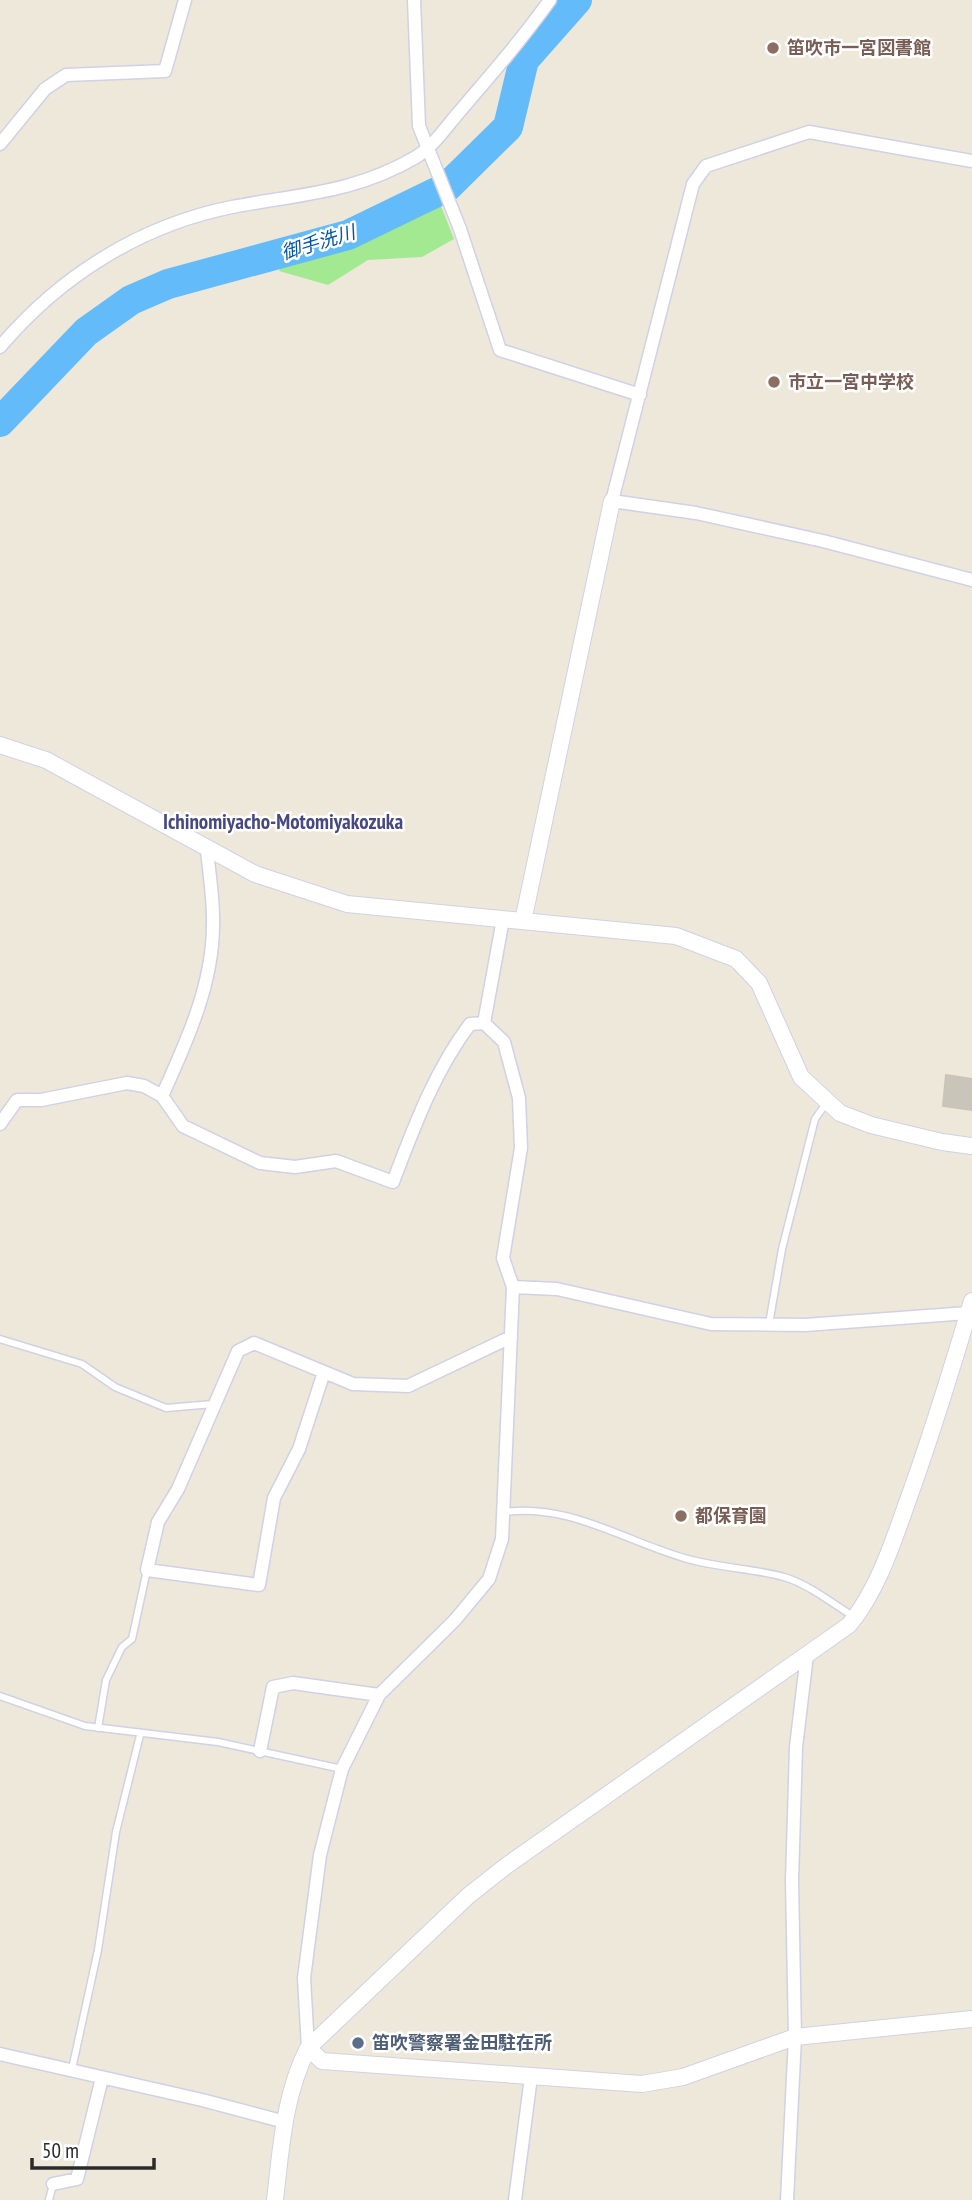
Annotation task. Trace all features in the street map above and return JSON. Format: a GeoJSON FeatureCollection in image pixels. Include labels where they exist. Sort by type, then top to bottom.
{"type":"FeatureCollection","features":[{"type":"Feature","properties":{"kind":"street"},"geometry":{"type":"LineString","coordinates":[[0,144],[45,89],[66,75],[164,71],[185,0]]}},
{"type":"Feature","properties":{"kind":"street"},"geometry":{"type":"LineString","coordinates":[[414,0],[419,126],[460,229],[500,350],[639,395]]}},
{"type":"Feature","properties":{"kind":"street"},"geometry":{"type":"LineString","coordinates":[[0,346],[25,317],[67,280],[96,261],[187,217],[317,195],[372,180],[428,148],[517,45],[550,0]]}},
{"type":"Feature","properties":{"kind":"street"},"geometry":{"type":"LineString","coordinates":[[523,921],[612,501],[693,184],[706,166],[809,132],[972,161]]}},
{"type":"Feature","properties":{"kind":"street"},"geometry":{"type":"LineString","coordinates":[[612,501],[696,513],[823,541],[972,580]]}},
{"type":"Feature","properties":{"kind":"street"},"geometry":{"type":"LineString","coordinates":[[0,745],[46,760],[254,874],[347,904],[676,936],[736,958],[759,983],[801,1077],[840,1113],[871,1125],[942,1142],[972,1146]]}},
{"type":"Feature","properties":{"kind":"street"},"geometry":{"type":"LineString","coordinates":[[162,1096],[192,1030],[207,969],[214,926],[206,849]]}},
{"type":"Feature","properties":{"kind":"street"},"geometry":{"type":"LineString","coordinates":[[484,1023],[503,919]]}},
{"type":"Feature","properties":{"kind":"street"},"geometry":{"type":"LineString","coordinates":[[0,1124],[17,1100],[41,1100],[127,1083],[144,1086],[162,1096],[183,1126],[260,1163],[295,1167],[336,1161],[393,1182],[422,1105],[458,1040],[470,1024],[484,1023],[504,1042],[519,1098],[521,1148],[503,1258],[513,1287],[502,1539],[489,1579],[456,1620],[379,1695],[342,1769],[320,1855],[304,1978],[308,2048],[322,2061],[642,2084],[664,2082],[795,2036],[972,2018]]}},
{"type":"Feature","properties":{"kind":"street"},"geometry":{"type":"LineString","coordinates":[[275,2200],[285,2122],[296,2072],[308,2048],[487,1881],[807,1655],[855,1618],[864,1607],[895,1539],[962,1345],[970,1307],[805,1325],[710,1324],[557,1289],[513,1287]]}},
{"type":"Feature","properties":{"kind":"street"},"geometry":{"type":"LineString","coordinates":[[324,1372],[299,1449],[274,1498],[259,1585],[147,1570],[158,1522],[178,1489],[238,1351],[254,1343],[353,1384],[408,1387],[511,1337]]}},
{"type":"Feature","properties":{"kind":"street"},"geometry":{"type":"LineString","coordinates":[[787,2200],[795,2036],[792,1881],[796,1747],[807,1655]]}},
{"type":"Feature","properties":{"kind":"street"},"geometry":{"type":"LineString","coordinates":[[260,1751],[273,1687],[293,1683],[379,1695]]}},
{"type":"Feature","properties":{"kind":"street"},"geometry":{"type":"LineString","coordinates":[[0,2054],[202,2100],[285,2122]]}},
{"type":"Feature","properties":{"kind":"street"},"geometry":{"type":"LineString","coordinates":[[515,2200],[531,2077]]}},
{"type":"Feature","properties":{"kind":"street"},"geometry":{"type":"LineString","coordinates":[[53,2184],[77,2179],[102,2078]]}},
{"type":"Feature","properties":{"kind":"lane"},"geometry":{"type":"LineString","coordinates":[[769,1324],[782,1249],[815,1119],[827,1102]]}},
{"type":"Feature","properties":{"kind":"lane"},"geometry":{"type":"LineString","coordinates":[[0,1339],[82,1364],[115,1387],[166,1408],[215,1404]]}},
{"type":"Feature","properties":{"kind":"lane"},"geometry":{"type":"LineString","coordinates":[[503,1512],[531,1508],[557,1513],[682,1557],[730,1570],[784,1577],[855,1618]]}},
{"type":"Feature","properties":{"kind":"lane"},"geometry":{"type":"LineString","coordinates":[[98,1728],[106,1680],[121,1647],[132,1639],[147,1570]]}},
{"type":"Feature","properties":{"kind":"lane"},"geometry":{"type":"LineString","coordinates":[[0,1696],[98,1728],[218,1742],[342,1769]]}},
{"type":"Feature","properties":{"kind":"lane"},"geometry":{"type":"LineString","coordinates":[[72,2069],[98,1950],[116,1832],[140,1735]]}},
{"type":"Feature","properties":{"kind":"lane"},"geometry":{"type":"LineString","coordinates":[[49,2200],[53,2184]]}},
{"type":"Feature","properties":{"kind":"green space"},"geometry":{"type":"Polygon","coordinates":[[[441,206],[454,239],[422,257],[368,260],[328,285],[279,271],[284,261],[343,245],[425,209],[441,206]]]}},
{"type":"Feature","properties":{"kind":"building"},"geometry":{"type":"Polygon","coordinates":[[[946,1075],[972,1079],[972,1110],[943,1106],[946,1075]]]}},
{"type":"Feature","properties":{"kind":"waterway","name":"御手洗川"},"geometry":{"type":"LineString","coordinates":[[0,422],[86,332],[131,300],[168,284],[348,235],[447,187],[508,127],[524,60],[577,0]]}},
{"type":"Feature","properties":{"kind":"place","name":"笛吹市一宮図書館"},"geometry":{"type":"Point","coordinates":[773,48]}},
{"type":"Feature","properties":{"kind":"place","name":"市立一宮中学校"},"geometry":{"type":"Point","coordinates":[774,382]}},
{"type":"Feature","properties":{"kind":"place","name":"都保育園"},"geometry":{"type":"Point","coordinates":[681,1516]}},
{"type":"Feature","properties":{"kind":"place","name":"笛吹警察署金田駐在所"},"geometry":{"type":"Point","coordinates":[358,2043]}},
{"type":"Feature","properties":{"kind":"district","name":"Ichinomiyacho-Motomiyakozuka"},"geometry":{"type":"Point","coordinates":[283,822]}}]}
